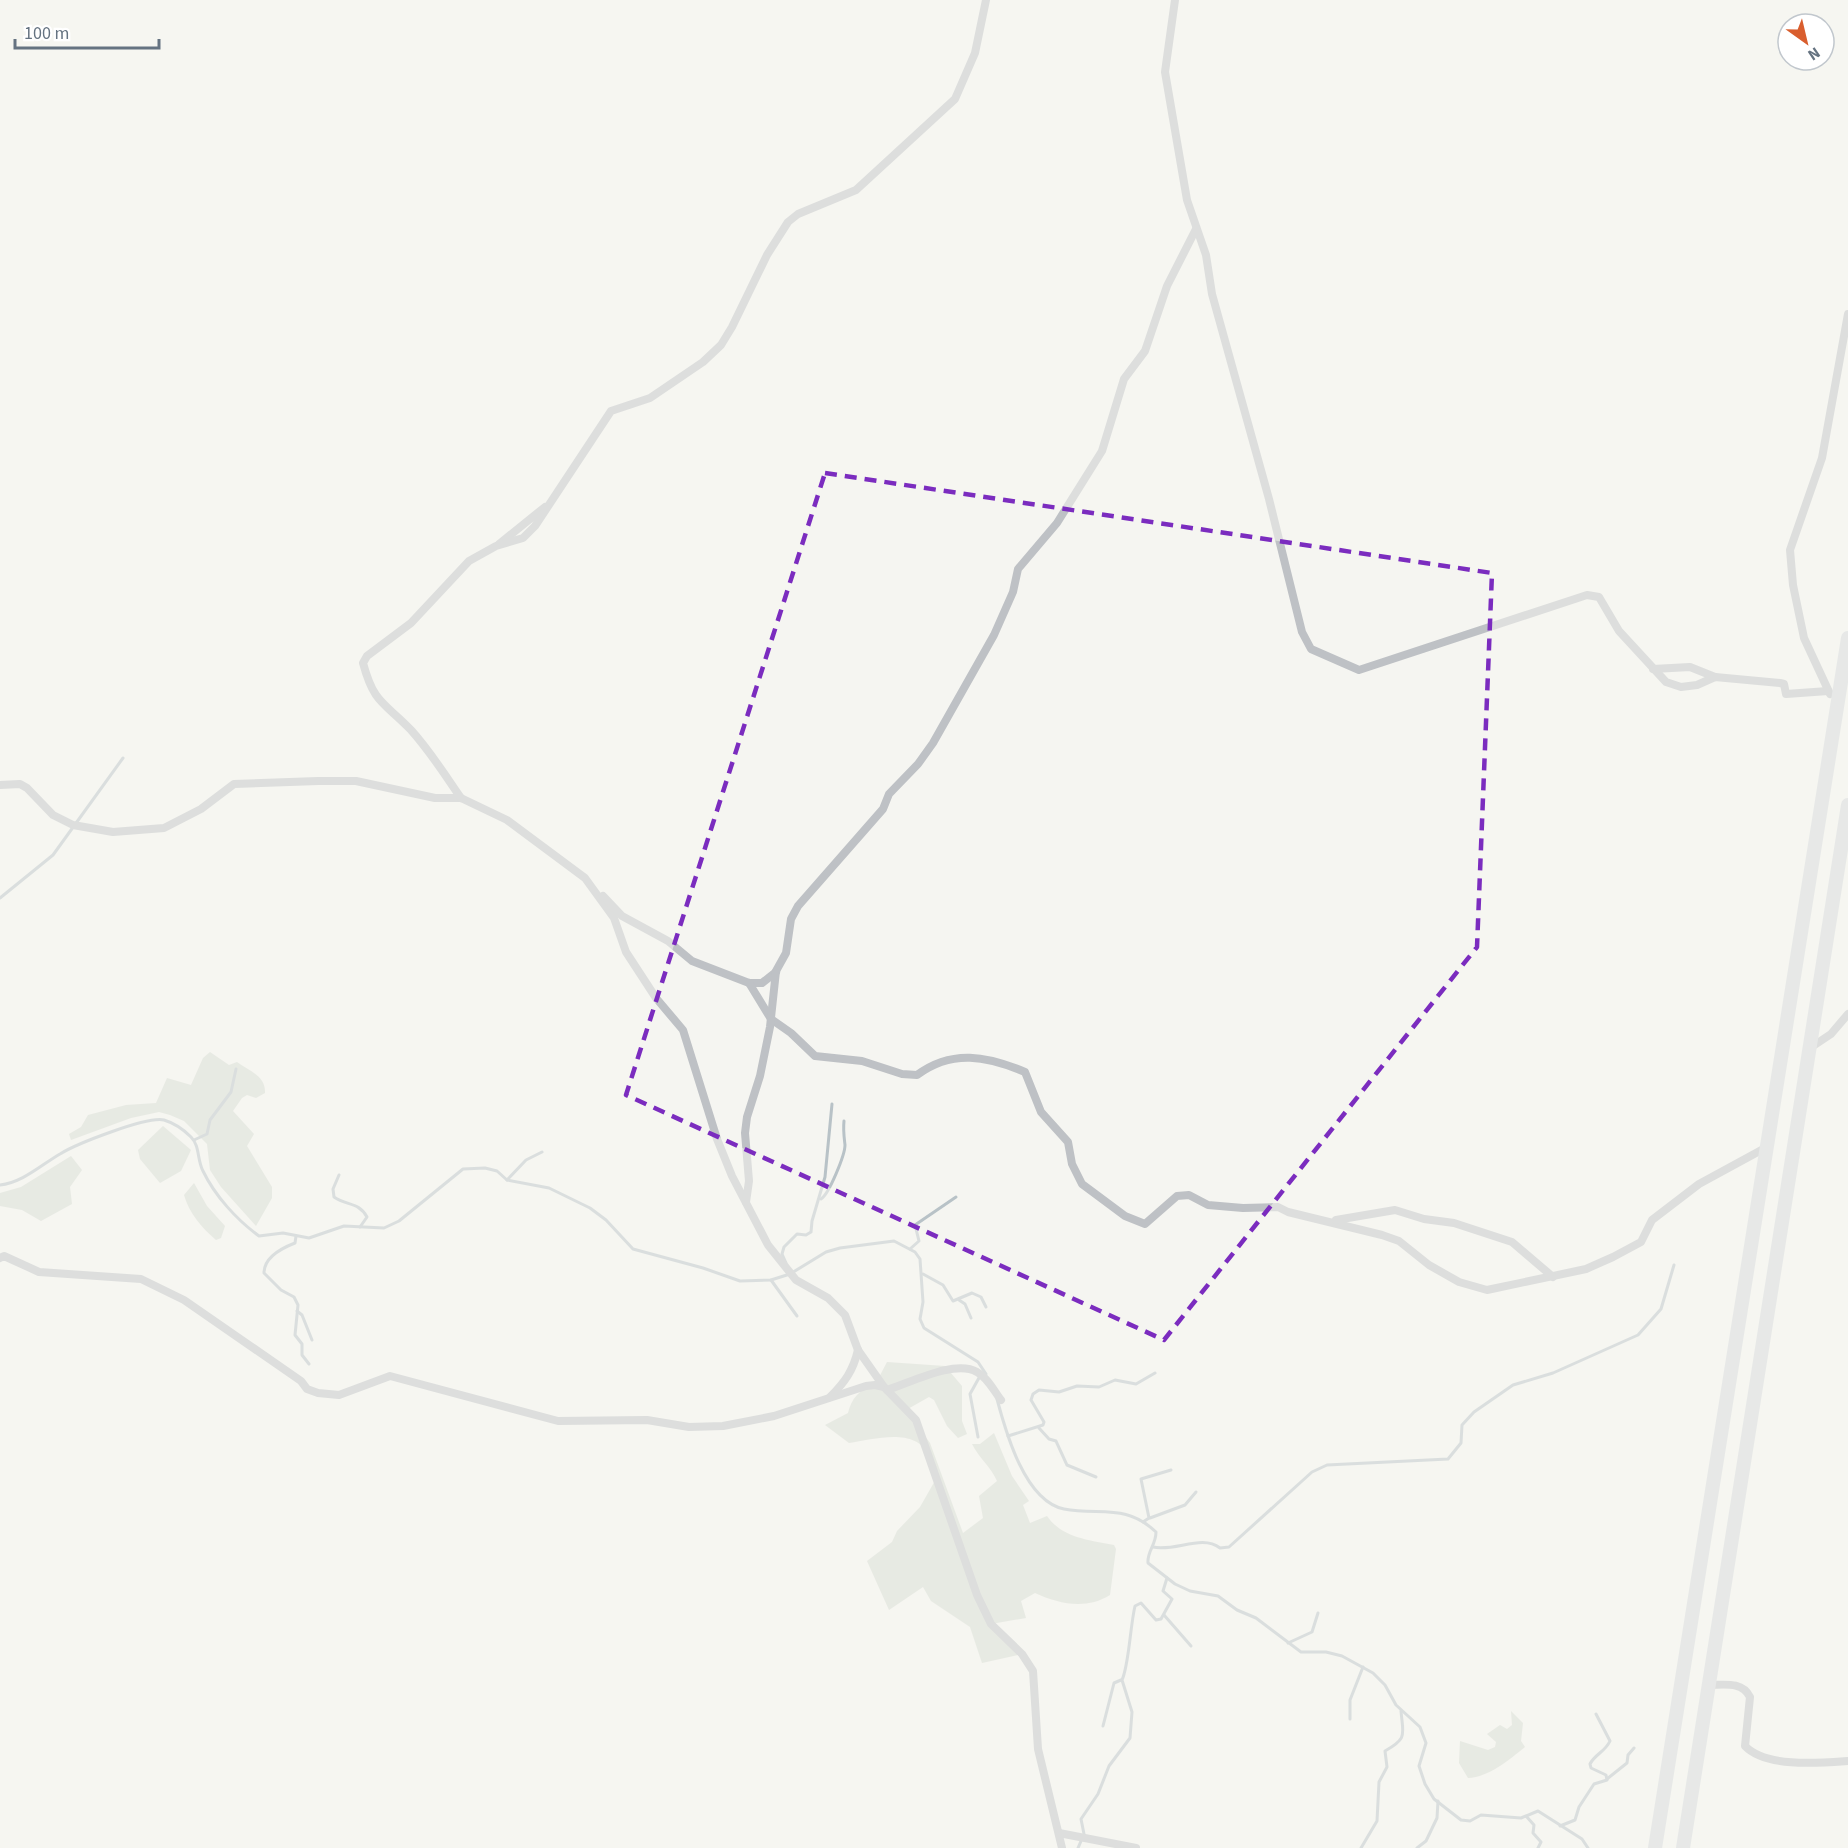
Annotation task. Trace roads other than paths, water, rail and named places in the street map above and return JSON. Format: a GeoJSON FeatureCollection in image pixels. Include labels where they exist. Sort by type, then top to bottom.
{"type":"FeatureCollection","features":[{"type":"Feature","properties":{"kind":"highway"},"geometry":{"type":"LineString","coordinates":[[1655,1848],[1848,638]]}},
{"type":"Feature","properties":{"kind":"highway"},"geometry":{"type":"LineString","coordinates":[[1683,1848],[1848,805]]}},
{"type":"Feature","properties":{"kind":"street"},"geometry":{"type":"LineString","coordinates":[[460,798],[440,767],[410,730],[383,707],[369,685],[363,663],[367,656],[411,623],[469,561],[496,546],[523,538],[535,526],[611,411],[650,398],[703,362],[721,345],[767,255],[788,222],[798,214],[856,190],[954,99],[975,53],[986,0]]}},
{"type":"Feature","properties":{"kind":"street"},"geometry":{"type":"LineString","coordinates":[[1175,0],[1165,72],[1187,200],[1206,255],[1212,294],[1269,499],[1302,632],[1311,649],[1359,670],[1587,595],[1599,597],[1619,631],[1666,682],[1681,687],[1697,685],[1715,677]]}},
{"type":"Feature","properties":{"kind":"street"},"geometry":{"type":"LineString","coordinates":[[0,785],[20,784],[27,788],[53,815],[73,825],[113,832],[164,828],[201,809],[234,784],[356,781],[435,798],[460,798],[507,820],[585,878],[622,916],[668,941],[692,961],[749,982],[762,983],[776,971],[786,953],[791,919],[798,906],[883,809],[889,794],[918,764],[933,743],[994,635],[1013,592],[1018,569],[1057,523],[1102,450],[1124,379],[1145,351],[1167,286],[1196,229]]}},
{"type":"Feature","properties":{"kind":"street"},"geometry":{"type":"LineString","coordinates":[[1837,707],[1804,638],[1793,585],[1790,550],[1822,458],[1848,314]]}},
{"type":"Feature","properties":{"kind":"street"},"geometry":{"type":"LineString","coordinates":[[1653,669],[1690,667],[1715,677],[1780,683],[1784,684],[1786,694],[1828,691]]}},
{"type":"Feature","properties":{"kind":"street"},"geometry":{"type":"LineString","coordinates":[[585,878],[614,918],[626,952],[683,1030],[717,1138],[768,1245],[784,1268],[796,1280],[828,1298],[845,1315],[858,1350],[886,1389],[916,1420],[924,1437],[941,1498],[977,1595],[991,1624],[1022,1654],[1033,1671],[1038,1749],[1062,1848]]}},
{"type":"Feature","properties":{"kind":"street"},"geometry":{"type":"LineString","coordinates":[[746,1202],[749,1181],[745,1133],[747,1117],[760,1076],[771,1019],[776,971]]}},
{"type":"Feature","properties":{"kind":"street"},"geometry":{"type":"LineString","coordinates":[[749,982],[771,1019],[791,1033],[815,1056],[862,1061],[902,1074],[917,1075],[934,1062],[970,1057],[999,1061],[1025,1072],[1041,1112],[1068,1142],[1072,1164],[1082,1184],[1125,1216],[1145,1224],[1177,1196],[1189,1196],[1208,1205],[1243,1208],[1278,1207],[1288,1212],[1399,1241],[1429,1265],[1472,1287],[1487,1290],[1586,1269],[1641,1242],[1652,1220],[1699,1184],[1767,1147]]}},
{"type":"Feature","properties":{"kind":"street"},"geometry":{"type":"LineString","coordinates":[[1810,1048],[1831,1034],[1848,1014]]}},
{"type":"Feature","properties":{"kind":"street"},"geometry":{"type":"LineString","coordinates":[[1329,1221],[1395,1210],[1424,1219],[1454,1223],[1512,1242],[1553,1277]]}},
{"type":"Feature","properties":{"kind":"street"},"geometry":{"type":"LineString","coordinates":[[0,1258],[4,1256],[39,1272],[141,1279],[184,1300],[301,1381],[307,1389],[318,1394],[339,1395],[390,1376],[558,1421],[647,1420],[689,1427],[723,1426],[774,1416],[875,1384],[886,1389],[960,1367],[976,1371],[985,1378],[1001,1400]]}},
{"type":"Feature","properties":{"kind":"street"},"geometry":{"type":"LineString","coordinates":[[826,1401],[846,1382],[853,1371],[858,1350]]}},
{"type":"Feature","properties":{"kind":"street"},"geometry":{"type":"LineString","coordinates":[[1709,1685],[1736,1685],[1747,1692],[1750,1698],[1745,1746],[1757,1756],[1816,1763],[1848,1761]]}},
{"type":"Feature","properties":{"kind":"street"},"geometry":{"type":"LineString","coordinates":[[1059,1833],[1136,1848]]}},
{"type":"Feature","properties":{"kind":"waterway"},"geometry":{"type":"LineString","coordinates":[[0,898],[53,855],[123,758]]}},
{"type":"Feature","properties":{"kind":"waterway"},"geometry":{"type":"LineString","coordinates":[[194,1140],[207,1134],[210,1120],[231,1092],[236,1069]]}},
{"type":"Feature","properties":{"kind":"waterway"},"geometry":{"type":"LineString","coordinates":[[786,1263],[782,1254],[784,1247],[797,1234],[806,1235],[811,1232],[825,1177],[832,1104]]}},
{"type":"Feature","properties":{"kind":"waterway"},"geometry":{"type":"LineString","coordinates":[[0,1185],[16,1181],[60,1154],[95,1138],[143,1122],[164,1120],[179,1127],[191,1137],[196,1145],[201,1167],[220,1198],[243,1223],[259,1236],[283,1233],[309,1238],[344,1226],[384,1228],[399,1221],[463,1169],[485,1168],[497,1171],[507,1180],[549,1188],[590,1208],[606,1220],[633,1249],[703,1268],[740,1281],[771,1280],[790,1274],[826,1252],[894,1241],[915,1252],[920,1259],[923,1302],[920,1319],[924,1328],[978,1362],[986,1374]]}},
{"type":"Feature","properties":{"kind":"waterway"},"geometry":{"type":"LineString","coordinates":[[821,1199],[832,1182],[842,1157],[845,1145],[844,1121]]}},
{"type":"Feature","properties":{"kind":"waterway"},"geometry":{"type":"LineString","coordinates":[[507,1180],[526,1160],[542,1152]]}},
{"type":"Feature","properties":{"kind":"waterway"},"geometry":{"type":"LineString","coordinates":[[339,1175],[333,1189],[334,1197],[364,1212],[367,1217],[360,1227]]}},
{"type":"Feature","properties":{"kind":"waterway"},"geometry":{"type":"LineString","coordinates":[[910,1249],[919,1241],[915,1225],[956,1197]]}},
{"type":"Feature","properties":{"kind":"waterway"},"geometry":{"type":"LineString","coordinates":[[296,1236],[295,1243],[279,1250],[270,1258],[264,1273],[281,1290],[294,1297],[298,1305],[295,1335],[302,1344],[302,1355],[309,1364]]}},
{"type":"Feature","properties":{"kind":"waterway"},"geometry":{"type":"LineString","coordinates":[[1153,1547],[1197,1543],[1213,1544],[1220,1548],[1229,1547],[1312,1472],[1327,1465],[1448,1459],[1461,1443],[1462,1425],[1474,1412],[1513,1385],[1553,1373],[1638,1335],[1661,1309],[1674,1265]]}},
{"type":"Feature","properties":{"kind":"waterway"},"geometry":{"type":"LineString","coordinates":[[923,1274],[943,1285],[953,1301],[972,1293],[981,1297],[986,1307]]}},
{"type":"Feature","properties":{"kind":"waterway"},"geometry":{"type":"LineString","coordinates":[[771,1280],[797,1316]]}},
{"type":"Feature","properties":{"kind":"waterway"},"geometry":{"type":"LineString","coordinates":[[959,1300],[965,1304],[971,1318]]}},
{"type":"Feature","properties":{"kind":"waterway"},"geometry":{"type":"LineString","coordinates":[[297,1311],[302,1315],[312,1340]]}},
{"type":"Feature","properties":{"kind":"waterway"},"geometry":{"type":"LineString","coordinates":[[1008,1436],[1043,1425],[1044,1422],[1031,1400],[1033,1394],[1039,1390],[1059,1392],[1077,1386],[1099,1387],[1115,1380],[1136,1384],[1155,1373]]}},
{"type":"Feature","properties":{"kind":"waterway"},"geometry":{"type":"LineString","coordinates":[[978,1437],[970,1394],[980,1376]]}},
{"type":"Feature","properties":{"kind":"waterway"},"geometry":{"type":"LineString","coordinates":[[997,1399],[1019,1464],[1038,1493],[1050,1503],[1064,1509],[1112,1512],[1134,1517],[1156,1532],[1148,1563],[1175,1584],[1190,1591],[1218,1596],[1237,1610],[1256,1618],[1301,1652],[1326,1652],[1342,1656],[1373,1673],[1385,1685],[1396,1705],[1420,1727],[1426,1743],[1419,1766],[1425,1784],[1434,1799],[1461,1820],[1470,1821],[1481,1815],[1521,1818],[1538,1811],[1582,1839],[1588,1848]]}},
{"type":"Feature","properties":{"kind":"waterway"},"geometry":{"type":"LineString","coordinates":[[1039,1428],[1049,1439],[1056,1441],[1067,1465],[1096,1477]]}},
{"type":"Feature","properties":{"kind":"waterway"},"geometry":{"type":"LineString","coordinates":[[1143,1522],[1149,1518],[1141,1479],[1171,1470]]}},
{"type":"Feature","properties":{"kind":"waterway"},"geometry":{"type":"LineString","coordinates":[[1150,1518],[1185,1505],[1196,1492]]}},
{"type":"Feature","properties":{"kind":"waterway"},"geometry":{"type":"LineString","coordinates":[[1078,1848],[1084,1834],[1081,1819],[1098,1794],[1109,1766],[1130,1738],[1132,1712],[1122,1680],[1135,1606],[1141,1603],[1156,1620],[1161,1619],[1172,1599],[1163,1591],[1167,1578]]}},
{"type":"Feature","properties":{"kind":"waterway"},"geometry":{"type":"LineString","coordinates":[[1288,1643],[1312,1632],[1318,1613]]}},
{"type":"Feature","properties":{"kind":"waterway"},"geometry":{"type":"LineString","coordinates":[[1164,1615],[1191,1646]]}},
{"type":"Feature","properties":{"kind":"waterway"},"geometry":{"type":"LineString","coordinates":[[1350,1719],[1350,1700],[1363,1667]]}},
{"type":"Feature","properties":{"kind":"waterway"},"geometry":{"type":"LineString","coordinates":[[1103,1726],[1114,1683],[1121,1680]]}},
{"type":"Feature","properties":{"kind":"waterway"},"geometry":{"type":"LineString","coordinates":[[1361,1848],[1377,1821],[1379,1782],[1387,1767],[1385,1751],[1401,1739],[1403,1731],[1401,1711]]}},
{"type":"Feature","properties":{"kind":"waterway"},"geometry":{"type":"LineString","coordinates":[[1560,1826],[1575,1820],[1579,1807],[1594,1784],[1607,1780],[1606,1775],[1591,1768],[1590,1764],[1610,1741],[1596,1714]]}},
{"type":"Feature","properties":{"kind":"waterway"},"geometry":{"type":"LineString","coordinates":[[1607,1779],[1627,1763],[1628,1755],[1634,1748]]}},
{"type":"Feature","properties":{"kind":"waterway"},"geometry":{"type":"LineString","coordinates":[[1417,1848],[1426,1841],[1437,1818],[1438,1801]]}},
{"type":"Feature","properties":{"kind":"waterway"},"geometry":{"type":"LineString","coordinates":[[1526,1816],[1534,1825],[1533,1833],[1541,1842],[1538,1848]]}}]}
